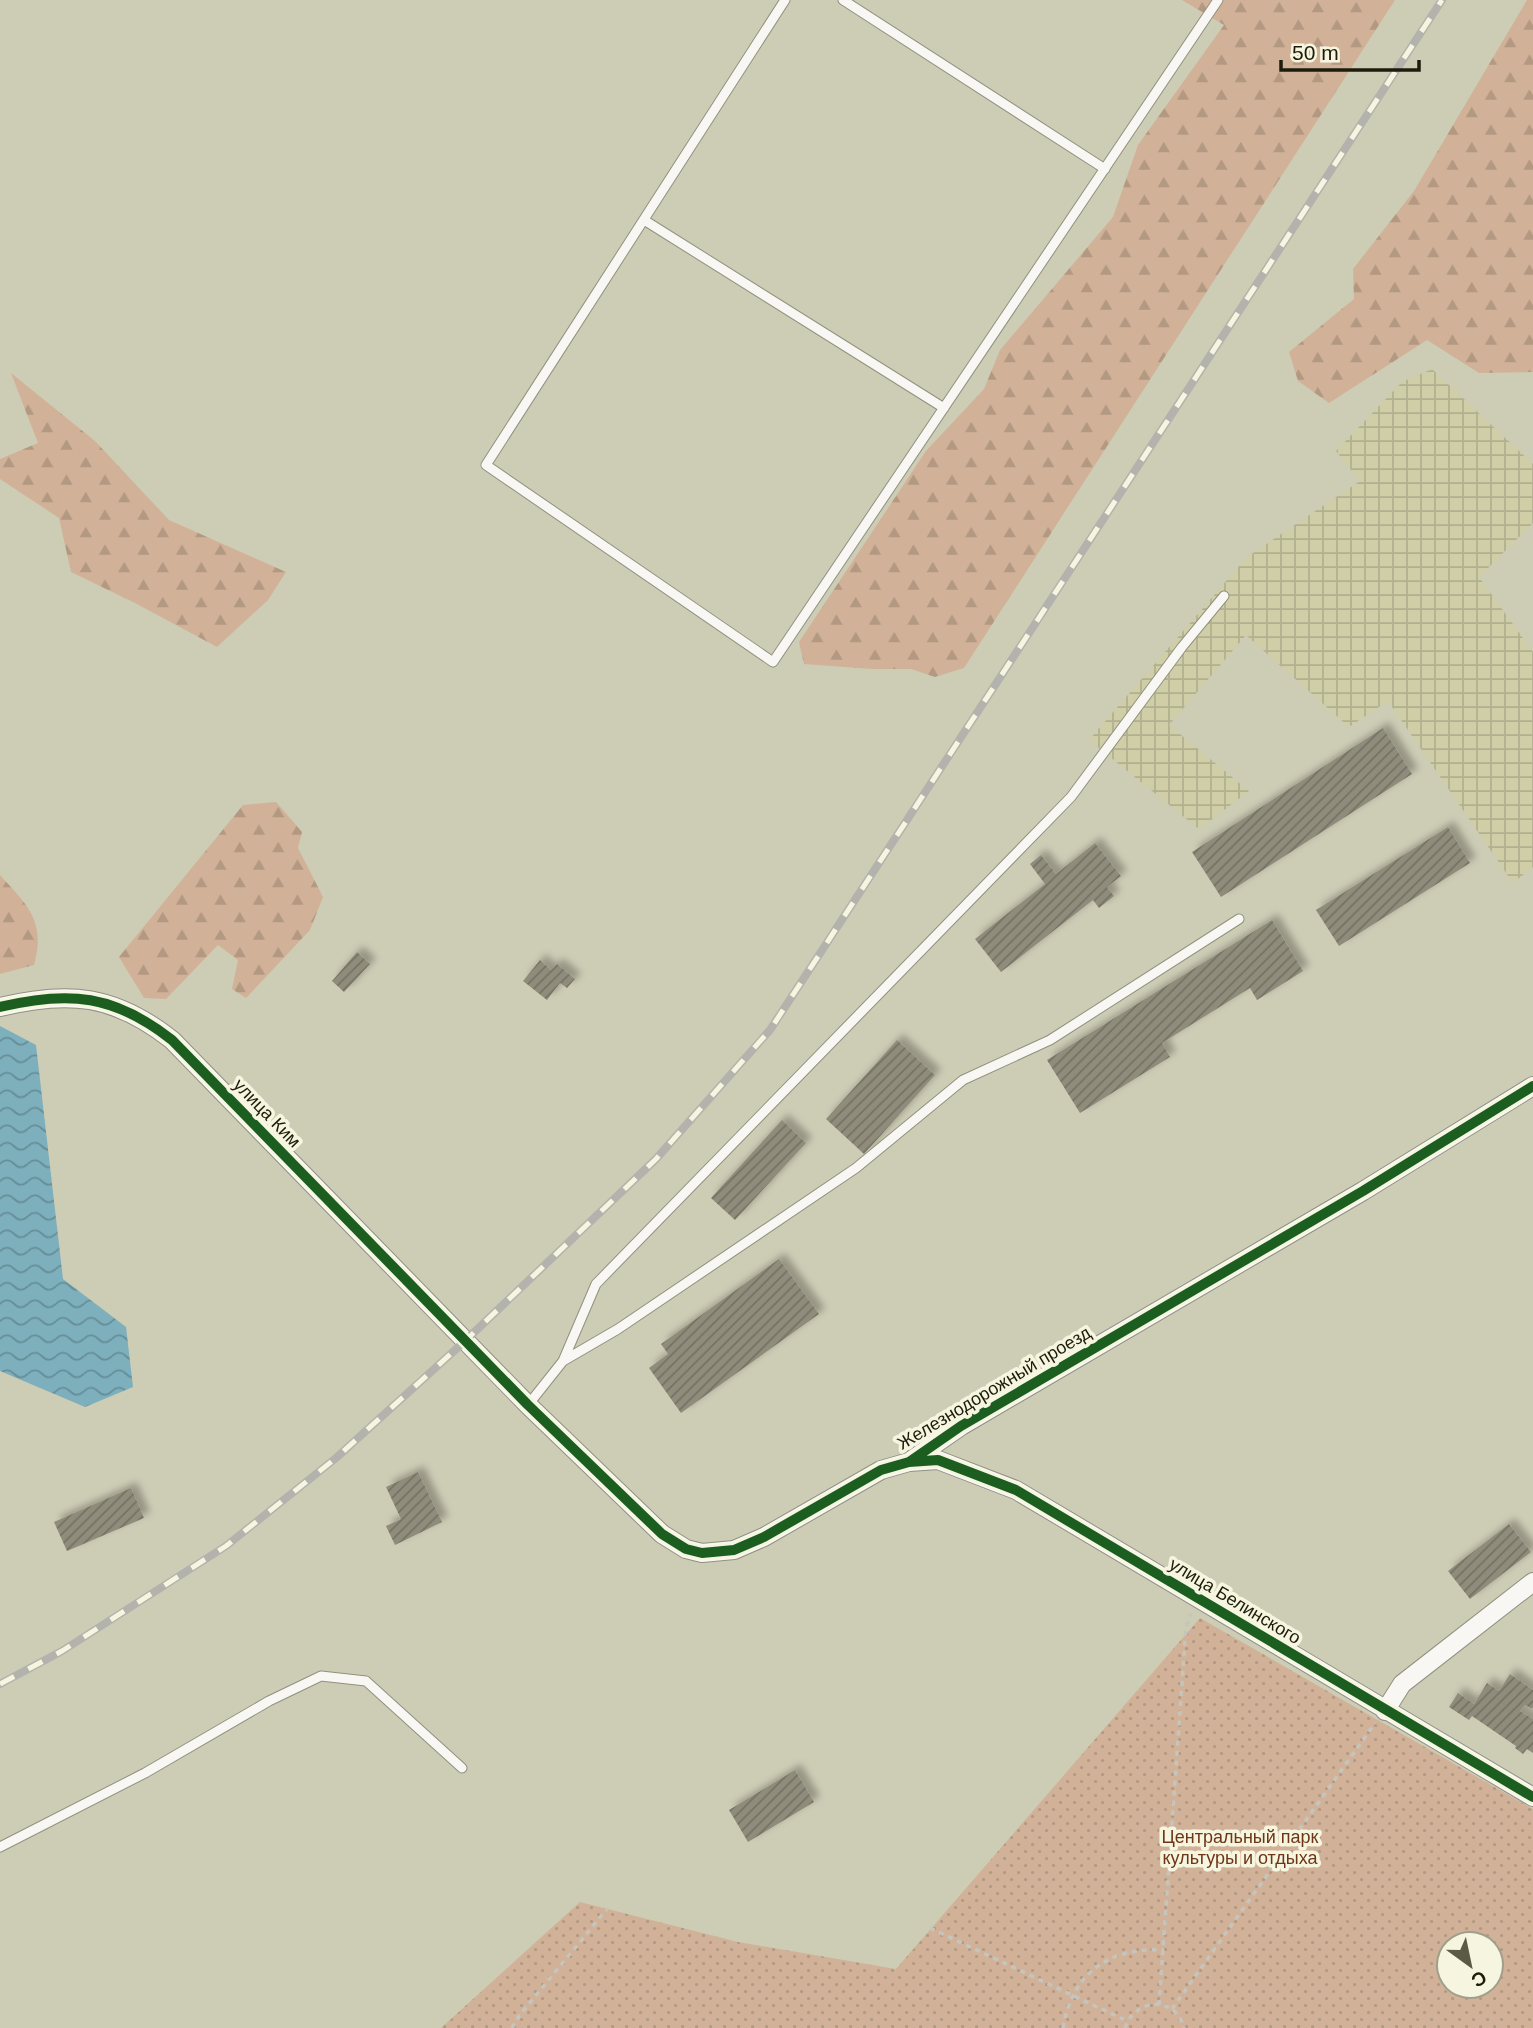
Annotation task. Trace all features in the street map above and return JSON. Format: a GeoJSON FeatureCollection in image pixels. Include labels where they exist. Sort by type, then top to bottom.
{"type":"FeatureCollection","features":[{"type":"Feature","properties":{"kind":"street","name":"улица Ким"},"geometry":{"type":"LineString","coordinates":[[0,1007],[36,998],[63,997],[113,1006],[152,1025],[172,1040],[465,1342]]}},
{"type":"Feature","properties":{"kind":"street","name":"Железнодорожный проезд"},"geometry":{"type":"LineString","coordinates":[[465,1342],[662,1534],[686,1549],[702,1553],[734,1550],[764,1537],[881,1470],[909,1462],[961,1426],[1352,1198],[1533,1086]]}},
{"type":"Feature","properties":{"kind":"street","name":"улица Белинского"},"geometry":{"type":"LineString","coordinates":[[909,1462],[939,1461],[1016,1490],[1533,1797]]}},
{"type":"Feature","properties":{"kind":"street"},"geometry":{"type":"LineString","coordinates":[[1385,1711],[1402,1684],[1533,1582]]}},
{"type":"Feature","properties":{"kind":"lane"},"geometry":{"type":"LineString","coordinates":[[785,0],[486,465],[773,662],[1218,0]]}},
{"type":"Feature","properties":{"kind":"lane"},"geometry":{"type":"LineString","coordinates":[[843,0],[1105,169]]}},
{"type":"Feature","properties":{"kind":"lane"},"geometry":{"type":"LineString","coordinates":[[644,220],[944,408]]}},
{"type":"Feature","properties":{"kind":"lane"},"geometry":{"type":"LineString","coordinates":[[528,1405],[563,1361],[596,1284],[1071,797],[1182,647],[1224,596]]}},
{"type":"Feature","properties":{"kind":"lane"},"geometry":{"type":"LineString","coordinates":[[563,1361],[618,1329],[856,1168],[963,1080],[1050,1040],[1239,919]]}},
{"type":"Feature","properties":{"kind":"lane"},"geometry":{"type":"LineString","coordinates":[[0,1847],[145,1773],[270,1701],[321,1676],[366,1681],[462,1768]]}},
{"type":"Feature","properties":{"kind":"path"},"geometry":{"type":"LineString","coordinates":[[1159,2005],[1186,1627],[1199,1600]]}},
{"type":"Feature","properties":{"kind":"path"},"geometry":{"type":"LineString","coordinates":[[1172,2009],[1385,1711]]}},
{"type":"Feature","properties":{"kind":"path"},"geometry":{"type":"LineString","coordinates":[[512,2028],[607,1909]]}},
{"type":"Feature","properties":{"kind":"path"},"geometry":{"type":"LineString","coordinates":[[930,1928],[1127,2021]]}},
{"type":"Feature","properties":{"kind":"path"},"geometry":{"type":"LineString","coordinates":[[1063,2028],[1072,1995],[1087,1975],[1103,1962],[1122,1953],[1143,1949],[1164,1950]]}},
{"type":"Feature","properties":{"kind":"path"},"geometry":{"type":"LineString","coordinates":[[1125,2028],[1133,2012],[1141,2007],[1159,2005],[1172,2009],[1184,2028]]}},
{"type":"Feature","properties":{"kind":"shaded area"},"geometry":{"type":"Polygon","coordinates":[[[1432,369],[1533,464],[1533,523],[1479,577],[1533,652],[1533,867],[1513,883],[1388,701],[1349,727],[1246,635],[1169,725],[1249,791],[1199,829],[1089,740],[1247,557],[1360,481],[1336,451],[1402,382],[1432,369]]]}},
{"type":"Feature","properties":{"kind":"green space"},"geometry":{"type":"Polygon","coordinates":[[[1182,0],[1395,0],[964,668],[935,677],[911,669],[804,664],[799,642],[926,451],[984,389],[1000,350],[1113,217],[1138,145],[1224,25],[1182,0]]]}},
{"type":"Feature","properties":{"kind":"green space"},"geometry":{"type":"Polygon","coordinates":[[[1527,0],[1533,0],[1533,372],[1479,373],[1427,340],[1329,403],[1298,381],[1289,352],[1354,299],[1353,269],[1414,191],[1527,0]]]}},
{"type":"Feature","properties":{"kind":"green space"},"geometry":{"type":"Polygon","coordinates":[[[11,373],[95,441],[169,520],[286,572],[268,600],[217,647],[71,572],[59,518],[0,479],[0,459],[38,443],[11,373]]]}},
{"type":"Feature","properties":{"kind":"green space"},"geometry":{"type":"Polygon","coordinates":[[[276,802],[302,832],[298,848],[323,897],[310,930],[246,998],[232,989],[238,960],[218,945],[166,999],[144,998],[119,957],[243,805],[276,802]]]}},
{"type":"Feature","properties":{"kind":"green space"},"geometry":{"type":"Polygon","coordinates":[[[0,875],[26,905],[36,925],[38,937],[34,965],[0,974],[0,875]]]}},
{"type":"Feature","properties":{"kind":"green space","name":"Центральный парк культуры и отдыха"},"geometry":{"type":"Polygon","coordinates":[[[1200,1618],[1533,1809],[1533,2028],[441,2028],[580,1902],[738,1942],[896,1969],[1200,1618]]]}},
{"type":"Feature","properties":{"kind":"water"},"geometry":{"type":"Polygon","coordinates":[[[0,1026],[36,1045],[63,1279],[126,1327],[133,1387],[85,1407],[0,1371],[0,1026]]]}},
{"type":"Feature","properties":{"kind":"building"},"geometry":{"type":"Polygon","coordinates":[[[1383,728],[1412,774],[1221,897],[1192,852],[1383,728]]]}},
{"type":"Feature","properties":{"kind":"building"},"geometry":{"type":"Polygon","coordinates":[[[1448,827],[1470,863],[1339,946],[1316,910],[1448,827]]]}},
{"type":"Feature","properties":{"kind":"building"},"geometry":{"type":"Polygon","coordinates":[[[1095,843],[1121,876],[1107,887],[1114,896],[1099,908],[1093,900],[1001,972],[975,939],[1045,884],[1030,864],[1041,855],[1056,874],[1095,843]]]}},
{"type":"Feature","properties":{"kind":"building"},"geometry":{"type":"Polygon","coordinates":[[[1272,920],[1303,971],[1257,1000],[1250,988],[1162,1043],[1170,1057],[1080,1113],[1047,1060],[1272,920]]]}},
{"type":"Feature","properties":{"kind":"building"},"geometry":{"type":"Polygon","coordinates":[[[357,952],[370,964],[344,992],[332,981],[357,952]]]}},
{"type":"Feature","properties":{"kind":"building"},"geometry":{"type":"Polygon","coordinates":[[[540,960],[551,970],[557,964],[575,979],[567,988],[560,983],[547,1000],[523,981],[540,960]]]}},
{"type":"Feature","properties":{"kind":"building"},"geometry":{"type":"Polygon","coordinates":[[[897,1040],[935,1075],[864,1154],[826,1119],[897,1040]]]}},
{"type":"Feature","properties":{"kind":"building"},"geometry":{"type":"Polygon","coordinates":[[[782,1120],[806,1143],[735,1220],[711,1198],[782,1120]]]}},
{"type":"Feature","properties":{"kind":"building"},"geometry":{"type":"Polygon","coordinates":[[[779,1259],[819,1314],[681,1413],[649,1368],[668,1354],[661,1344],[779,1259]]]}},
{"type":"Feature","properties":{"kind":"building"},"geometry":{"type":"Polygon","coordinates":[[[418,1472],[442,1522],[395,1545],[386,1526],[401,1519],[386,1487],[418,1472]]]}},
{"type":"Feature","properties":{"kind":"building"},"geometry":{"type":"Polygon","coordinates":[[[131,1488],[144,1518],[67,1551],[54,1522],[131,1488]]]}},
{"type":"Feature","properties":{"kind":"building"},"geometry":{"type":"Polygon","coordinates":[[[1509,1524],[1531,1552],[1470,1599],[1448,1571],[1509,1524]]]}},
{"type":"Feature","properties":{"kind":"building"},"geometry":{"type":"Polygon","coordinates":[[[1510,1674],[1533,1690],[1532,1709],[1525,1705],[1520,1711],[1533,1719],[1533,1753],[1527,1749],[1523,1754],[1516,1746],[1472,1716],[1469,1720],[1449,1707],[1458,1693],[1474,1704],[1487,1683],[1499,1691],[1510,1674]]]}},
{"type":"Feature","properties":{"kind":"building"},"geometry":{"type":"Polygon","coordinates":[[[795,1770],[814,1802],[748,1842],[729,1810],[795,1770]]]}},
{"type":"Feature","properties":{"kind":"railway"},"geometry":{"type":"LineString","coordinates":[[0,1684],[62,1651],[226,1546],[336,1458],[465,1341],[656,1159],[770,1030],[1442,0]]}},
{"type":"Feature","properties":{"kind":"cycle path"},"geometry":{"type":"LineString","coordinates":[[0,1007],[48,999],[90,1000],[131,1013],[172,1040],[528,1405],[662,1534],[686,1549],[702,1553],[734,1550],[764,1537],[881,1470],[909,1462],[961,1426],[1363,1191],[1533,1086]]}},
{"type":"Feature","properties":{"kind":"cycle path"},"geometry":{"type":"LineString","coordinates":[[909,1462],[938,1460],[1016,1490],[1533,1797]]}}]}
